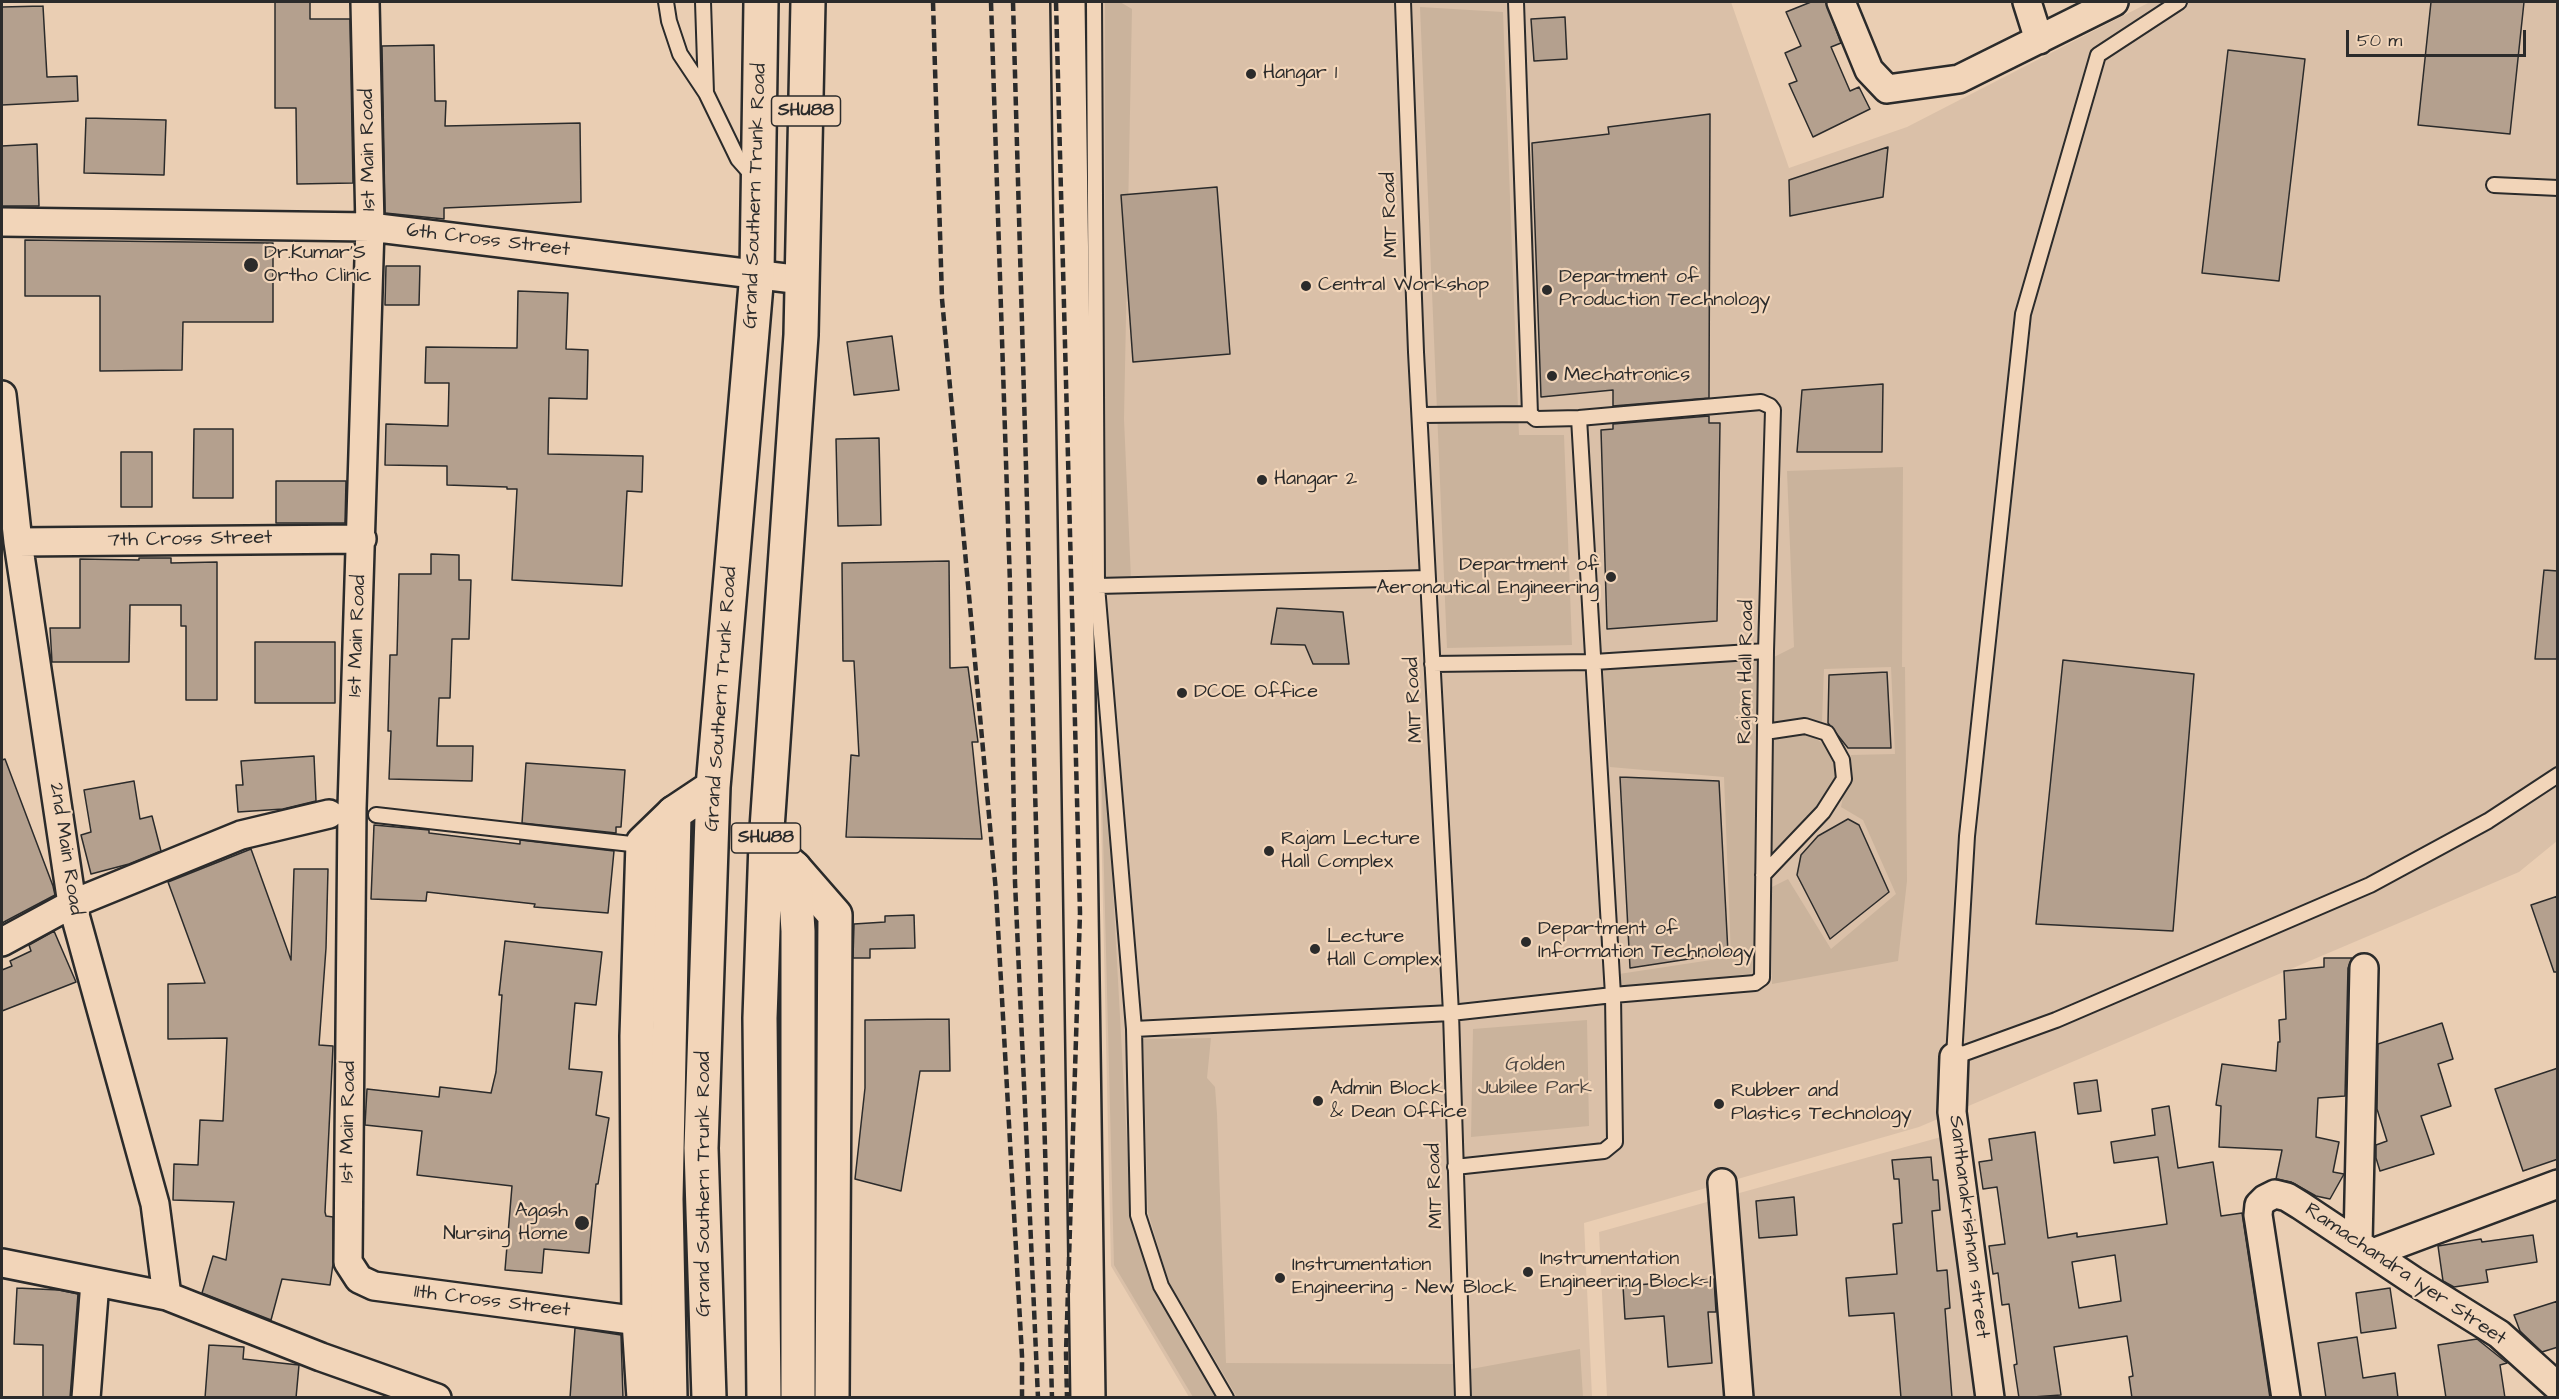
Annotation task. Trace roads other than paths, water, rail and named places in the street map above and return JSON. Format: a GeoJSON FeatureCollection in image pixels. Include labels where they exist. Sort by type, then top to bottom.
{"type":"FeatureCollection","features":[{"type":"Feature","properties":{"kind":"main road","name":"Grand Southern Trunk Road"},"geometry":{"type":"LineString","coordinates":[[709,1398],[701,1148],[713,787],[757,273],[761,2]]}},
{"type":"Feature","properties":{"kind":"main road","name":"SHU88"},"geometry":{"type":"LineString","coordinates":[[764,1398],[760,1018],[766,843],[801,347],[808,2]]}},
{"type":"Feature","properties":{"kind":"main road"},"geometry":{"type":"LineString","coordinates":[[1068,2],[1088,1398]]}},
{"type":"Feature","properties":{"kind":"main road"},"geometry":{"type":"LineString","coordinates":[[644,1398],[639,1321],[637,1036],[643,843],[674,813],[713,787]]}},
{"type":"Feature","properties":{"kind":"main road"},"geometry":{"type":"LineString","coordinates":[[670,1398],[666,1199],[674,813]]}},
{"type":"Feature","properties":{"kind":"main road"},"geometry":{"type":"LineString","coordinates":[[766,843],[794,868],[835,915],[832,1398]]}},
{"type":"Feature","properties":{"kind":"main road"},"geometry":{"type":"LineString","coordinates":[[794,868],[798,931],[798,1398]]}},
{"type":"Feature","properties":{"kind":"street","name":"1st Main Road"},"geometry":{"type":"LineString","coordinates":[[351,1269],[348,1262],[352,808],[370,227],[365,2]]}},
{"type":"Feature","properties":{"kind":"street"},"geometry":{"type":"LineString","coordinates":[[1841,2],[1869,70],[1887,89],[1959,79],[2114,2]]}},
{"type":"Feature","properties":{"kind":"street"},"geometry":{"type":"LineString","coordinates":[[2027,2],[2039,40]]}},
{"type":"Feature","properties":{"kind":"street","name":"6th Cross Street"},"geometry":{"type":"LineString","coordinates":[[2,222],[370,227],[802,280]]}},
{"type":"Feature","properties":{"kind":"street","name":"2nd Main Road"},"geometry":{"type":"LineString","coordinates":[[2,395],[10,544],[72,904],[155,1204],[166,1296]]}},
{"type":"Feature","properties":{"kind":"street","name":"7th Cross Street"},"geometry":{"type":"LineString","coordinates":[[10,544],[362,538]]}},
{"type":"Feature","properties":{"kind":"street"},"geometry":{"type":"LineString","coordinates":[[2,942],[72,904],[242,835],[329,814]]}},
{"type":"Feature","properties":{"kind":"street"},"geometry":{"type":"LineString","coordinates":[[2364,968],[2365,1248],[2558,1184]]}},
{"type":"Feature","properties":{"kind":"street","name":"Santhanakrishnan street"},"geometry":{"type":"LineString","coordinates":[[1954,1057],[1952,1112],[1990,1398]]}},
{"type":"Feature","properties":{"kind":"street"},"geometry":{"type":"LineString","coordinates":[[1722,1183],[1738,1398]]}},
{"type":"Feature","properties":{"kind":"street","name":"Ramachandra Iyer Street"},"geometry":{"type":"LineString","coordinates":[[2286,1398],[2258,1215],[2259,1205],[2270,1195],[2275,1194],[2287,1197],[2499,1334],[2558,1387]]}},
{"type":"Feature","properties":{"kind":"street"},"geometry":{"type":"LineString","coordinates":[[2,1263],[166,1296],[321,1357],[437,1398]]}},
{"type":"Feature","properties":{"kind":"street","name":"11th Cross Street"},"geometry":{"type":"LineString","coordinates":[[351,1269],[359,1279],[374,1286],[639,1321]]}},
{"type":"Feature","properties":{"kind":"street"},"geometry":{"type":"LineString","coordinates":[[86,1398],[95,1281]]}},
{"type":"Feature","properties":{"kind":"lane"},"geometry":{"type":"LineString","coordinates":[[666,2],[669,21],[681,54],[706,93],[738,159],[758,182]]}},
{"type":"Feature","properties":{"kind":"lane"},"geometry":{"type":"LineString","coordinates":[[703,2],[706,93]]}},
{"type":"Feature","properties":{"kind":"lane"},"geometry":{"type":"LineString","coordinates":[[1094,2],[1097,586],[1134,1029],[1138,1215],[1161,1286],[1226,1398]]}},
{"type":"Feature","properties":{"kind":"lane","name":"MIT Road"},"geometry":{"type":"LineString","coordinates":[[1403,2],[1420,415],[1450,1012],[1463,1398]]}},
{"type":"Feature","properties":{"kind":"lane"},"geometry":{"type":"LineString","coordinates":[[1516,2],[1530,414]]}},
{"type":"Feature","properties":{"kind":"lane"},"geometry":{"type":"LineString","coordinates":[[2179,2],[2098,55],[2022,314],[1967,836],[1954,1057],[2056,1020],[2370,885],[2488,821],[2558,775]]}},
{"type":"Feature","properties":{"kind":"lane"},"geometry":{"type":"LineString","coordinates":[[2494,185],[2558,188]]}},
{"type":"Feature","properties":{"kind":"lane","name":"Rajam Hall Road"},"geometry":{"type":"LineString","coordinates":[[1134,1029],[1450,1012],[1759,982],[1763,974],[1766,651],[1773,416],[1770,406],[1761,402],[1579,418],[1536,419],[1530,414],[1420,415]]}},
{"type":"Feature","properties":{"kind":"lane"},"geometry":{"type":"LineString","coordinates":[[1455,1167],[1604,1150],[1611,1147],[1616,1136],[1613,995],[1579,418]]}},
{"type":"Feature","properties":{"kind":"lane"},"geometry":{"type":"LineString","coordinates":[[1097,586],[1340,582],[1428,578]]}},
{"type":"Feature","properties":{"kind":"lane"},"geometry":{"type":"LineString","coordinates":[[1432,664],[1594,662],[1766,651]]}},
{"type":"Feature","properties":{"kind":"lane"},"geometry":{"type":"LineString","coordinates":[[1763,875],[1823,813],[1844,779],[1842,760],[1827,733],[1805,726],[1765,732]]}},
{"type":"Feature","properties":{"kind":"lane"},"geometry":{"type":"LineString","coordinates":[[376,815],[620,843],[643,843]]}},
{"type":"Feature","properties":{"kind":"railway"},"geometry":{"type":"LineString","coordinates":[[933,2],[942,299],[996,892],[1022,1356],[1022,1398]]}},
{"type":"Feature","properties":{"kind":"railway"},"geometry":{"type":"LineString","coordinates":[[991,2],[1010,584],[1015,882],[1038,1398]]}},
{"type":"Feature","properties":{"kind":"railway"},"geometry":{"type":"LineString","coordinates":[[1013,2],[1052,1398]]}},
{"type":"Feature","properties":{"kind":"railway"},"geometry":{"type":"LineString","coordinates":[[1056,2],[1080,913],[1066,1353],[1067,1398]]}},
{"type":"Feature","properties":{"kind":"place","name":"Hangar 1"},"geometry":{"type":"Point","coordinates":[1251,74]}},
{"type":"Feature","properties":{"kind":"place","name":"Dr.Kumar'S Ortho Clinic"},"geometry":{"type":"Point","coordinates":[251,265]}},
{"type":"Feature","properties":{"kind":"place","name":"Central Workshop"},"geometry":{"type":"Point","coordinates":[1306,286]}},
{"type":"Feature","properties":{"kind":"place","name":"Department of Production Technology"},"geometry":{"type":"Point","coordinates":[1547,290]}},
{"type":"Feature","properties":{"kind":"place","name":"Mechatronics"},"geometry":{"type":"Point","coordinates":[1552,376]}},
{"type":"Feature","properties":{"kind":"place","name":"Hangar 2"},"geometry":{"type":"Point","coordinates":[1262,480]}},
{"type":"Feature","properties":{"kind":"place","name":"Department of Aeronautical Engineering"},"geometry":{"type":"Point","coordinates":[1611,577]}},
{"type":"Feature","properties":{"kind":"place","name":"DCOE Office"},"geometry":{"type":"Point","coordinates":[1182,693]}},
{"type":"Feature","properties":{"kind":"place","name":"Rajam Lecture Hall Complex"},"geometry":{"type":"Point","coordinates":[1269,851]}},
{"type":"Feature","properties":{"kind":"place","name":"Department of Information Technology"},"geometry":{"type":"Point","coordinates":[1526,942]}},
{"type":"Feature","properties":{"kind":"place","name":"Lecture Hall Complex"},"geometry":{"type":"Point","coordinates":[1315,949]}},
{"type":"Feature","properties":{"kind":"place","name":"Admin Block & Dean Office"},"geometry":{"type":"Point","coordinates":[1318,1101]}},
{"type":"Feature","properties":{"kind":"place","name":"Rubber and Plastics Technology"},"geometry":{"type":"Point","coordinates":[1719,1104]}},
{"type":"Feature","properties":{"kind":"place","name":"Agash Nursing Home"},"geometry":{"type":"Point","coordinates":[582,1223]}},
{"type":"Feature","properties":{"kind":"place","name":"Instrumentation Engineering Block-1"},"geometry":{"type":"Point","coordinates":[1528,1272]}},
{"type":"Feature","properties":{"kind":"place","name":"Instrumentation Engineering - New Block"},"geometry":{"type":"Point","coordinates":[1280,1278]}},
{"type":"Feature","properties":{"kind":"park label","name":"Golden Jubilee Park"},"geometry":{"type":"Point","coordinates":[1535,1078]}}]}
